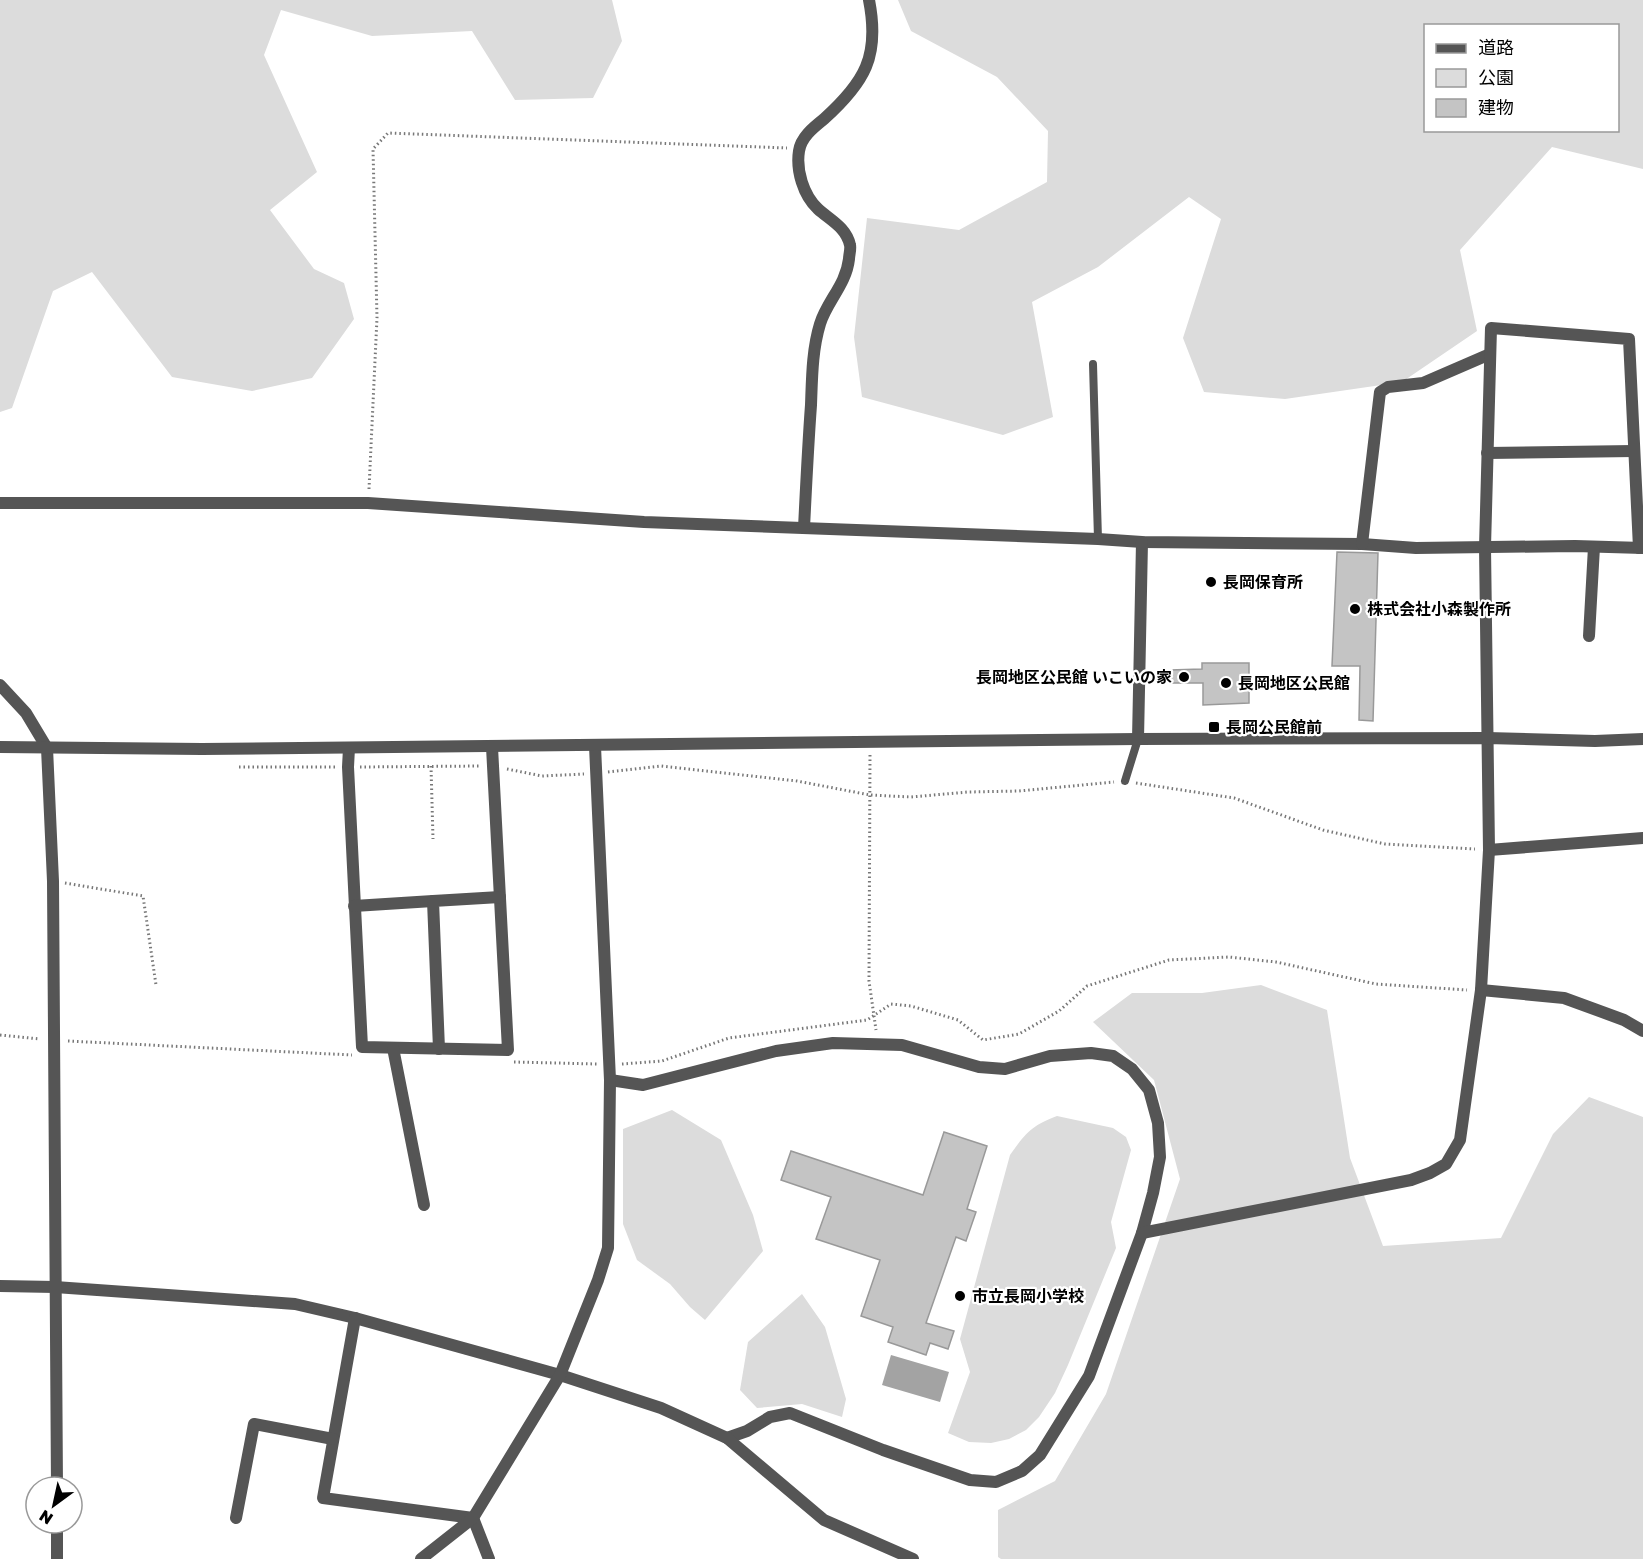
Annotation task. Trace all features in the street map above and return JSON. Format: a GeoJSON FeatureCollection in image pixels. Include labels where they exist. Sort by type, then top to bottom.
{"type":"FeatureCollection","features":[{"type":"Feature","properties":{"kind":"street"},"geometry":{"type":"LineString","coordinates":[[804,528],[813,363],[820,324],[847,273],[850,245],[838,223],[817,208],[802,185],[798,162],[799,148],[812,129],[848,96],[870,59],[873,20],[868,0]]}},
{"type":"Feature","properties":{"kind":"street"},"geometry":{"type":"LineString","coordinates":[[0,503],[368,503],[644,522],[1142,542],[1362,544],[1416,548],[1485,547],[1641,548],[1629,339],[1491,328],[1485,547],[1489,850],[1481,990],[1460,1140],[1446,1164],[1411,1180],[1142,1233]]}},
{"type":"Feature","properties":{"kind":"street"},"geometry":{"type":"LineString","coordinates":[[1362,544],[1380,392],[1388,387],[1423,383],[1490,354]]}},
{"type":"Feature","properties":{"kind":"street"},"geometry":{"type":"LineString","coordinates":[[1487,453],[1634,451]]}},
{"type":"Feature","properties":{"kind":"street"},"geometry":{"type":"LineString","coordinates":[[1138,739],[1142,542]]}},
{"type":"Feature","properties":{"kind":"street"},"geometry":{"type":"LineString","coordinates":[[1589,636],[1594,547]]}},
{"type":"Feature","properties":{"kind":"street"},"geometry":{"type":"LineString","coordinates":[[0,686],[26,713],[47,748],[53,881],[52,1040],[57,1475]]}},
{"type":"Feature","properties":{"kind":"street"},"geometry":{"type":"LineString","coordinates":[[0,747],[349,748],[1138,739],[1487,738],[1595,741],[1643,739]]}},
{"type":"Feature","properties":{"kind":"street"},"geometry":{"type":"LineString","coordinates":[[421,1559],[473,1518],[560,1375],[598,1280],[608,1248],[610,1080],[595,746]]}},
{"type":"Feature","properties":{"kind":"street"},"geometry":{"type":"LineString","coordinates":[[349,748],[354,906],[362,1047],[508,1050],[492,747]]}},
{"type":"Feature","properties":{"kind":"street"},"geometry":{"type":"LineString","coordinates":[[1489,850],[1643,838]]}},
{"type":"Feature","properties":{"kind":"street"},"geometry":{"type":"LineString","coordinates":[[354,906],[500,897]]}},
{"type":"Feature","properties":{"kind":"street"},"geometry":{"type":"LineString","coordinates":[[433,901],[439,1049]]}},
{"type":"Feature","properties":{"kind":"street"},"geometry":{"type":"LineString","coordinates":[[1481,990],[1564,998],[1624,1020],[1643,1031]]}},
{"type":"Feature","properties":{"kind":"street"},"geometry":{"type":"LineString","coordinates":[[610,1080],[643,1085],[776,1051],[833,1042],[902,1045],[979,1067],[1005,1069],[1050,1056],[1091,1053],[1113,1056],[1132,1069],[1149,1090],[1158,1123],[1160,1157],[1142,1233],[1089,1376],[1040,1455],[1022,1471],[996,1482],[970,1480],[883,1450],[790,1413],[770,1417],[747,1431],[727,1438]]}},
{"type":"Feature","properties":{"kind":"street"},"geometry":{"type":"LineString","coordinates":[[393,1048],[424,1205]]}},
{"type":"Feature","properties":{"kind":"street"},"geometry":{"type":"LineString","coordinates":[[0,1286],[55,1287],[295,1304],[355,1318],[560,1375],[661,1408],[727,1438],[824,1520],[913,1559]]}},
{"type":"Feature","properties":{"kind":"street"},"geometry":{"type":"LineString","coordinates":[[355,1318],[322,1498],[473,1518]]}},
{"type":"Feature","properties":{"kind":"street"},"geometry":{"type":"LineString","coordinates":[[236,1518],[254,1424],[333,1439]]}},
{"type":"Feature","properties":{"kind":"street"},"geometry":{"type":"LineString","coordinates":[[473,1518],[489,1559]]}},
{"type":"Feature","properties":{"kind":"street"},"geometry":{"type":"LineString","coordinates":[[57,1535],[57,1559]]}},
{"type":"Feature","properties":{"kind":"lane"},"geometry":{"type":"LineString","coordinates":[[1093,364],[1098,539]]}},
{"type":"Feature","properties":{"kind":"lane"},"geometry":{"type":"LineString","coordinates":[[1125,781],[1138,739]]}},
{"type":"Feature","properties":{"kind":"path"},"geometry":{"type":"LineString","coordinates":[[368,503],[377,318],[373,149],[388,133],[799,148]]}},
{"type":"Feature","properties":{"kind":"path"},"geometry":{"type":"LineString","coordinates":[[870,741],[869,981],[878,1044]]}},
{"type":"Feature","properties":{"kind":"path"},"geometry":{"type":"LineString","coordinates":[[431,766],[433,839]]}},
{"type":"Feature","properties":{"kind":"path"},"geometry":{"type":"LineString","coordinates":[[239,767],[493,766],[542,776],[661,766],[797,781],[870,795],[911,797],[968,792],[1019,791],[1125,781],[1234,798],[1323,830],[1385,844],[1489,850]]}},
{"type":"Feature","properties":{"kind":"path"},"geometry":{"type":"LineString","coordinates":[[53,881],[143,896],[156,985]]}},
{"type":"Feature","properties":{"kind":"path"},"geometry":{"type":"LineString","coordinates":[[508,1050],[512,1062],[609,1065],[662,1061],[729,1038],[867,1020],[891,1004],[911,1006],[958,1020],[983,1040],[1019,1034],[1059,1011],[1087,986],[1169,960],[1229,957],[1276,962],[1376,984],[1481,990]]}},
{"type":"Feature","properties":{"kind":"path"},"geometry":{"type":"LineString","coordinates":[[0,1035],[52,1040],[361,1056]]}},
{"type":"Feature","properties":{"kind":"green space"},"geometry":{"type":"Polygon","coordinates":[[[0,0],[612,0],[622,41],[593,98],[515,100],[472,31],[372,36],[281,10],[264,55],[317,172],[270,210],[314,269],[344,283],[354,319],[312,378],[252,391],[172,377],[92,272],[53,291],[12,408],[0,412],[0,0]]]}},
{"type":"Feature","properties":{"kind":"green space"},"geometry":{"type":"Polygon","coordinates":[[[898,0],[1643,0],[1643,169],[1552,147],[1460,250],[1477,331],[1402,382],[1285,399],[1204,392],[1183,338],[1221,219],[1189,197],[1098,267],[1032,302],[1053,417],[1003,435],[862,397],[854,337],[867,218],[959,230],[1047,182],[1048,131],[997,77],[911,31],[898,0]]]}},
{"type":"Feature","properties":{"kind":"green space"},"geometry":{"type":"Polygon","coordinates":[[[1261,985],[1327,1010],[1350,1158],[1383,1246],[1501,1238],[1553,1134],[1589,1097],[1643,1117],[1643,1559],[1001,1559],[998,1557],[998,1510],[1055,1481],[1106,1394],[1180,1179],[1154,1080],[1093,1022],[1132,993],[1202,993],[1261,985]]]}},
{"type":"Feature","properties":{"kind":"green space"},"geometry":{"type":"Polygon","coordinates":[[[672,1110],[721,1140],[753,1215],[763,1251],[705,1320],[670,1284],[637,1260],[623,1224],[623,1129],[672,1110]]]}},
{"type":"Feature","properties":{"kind":"green space"},"geometry":{"type":"Polygon","coordinates":[[[1057,1116],[1113,1128],[1126,1137],[1131,1150],[1111,1222],[1116,1248],[1068,1365],[1055,1393],[1039,1417],[1026,1430],[1009,1439],[991,1443],[969,1442],[948,1433],[970,1372],[960,1339],[1010,1155],[1030,1131],[1057,1116]]]}},
{"type":"Feature","properties":{"kind":"green space"},"geometry":{"type":"Polygon","coordinates":[[[802,1294],[825,1327],[846,1399],[842,1417],[802,1404],[757,1408],[740,1390],[748,1342],[802,1294]]]}},
{"type":"Feature","properties":{"kind":"shaded area"},"geometry":{"type":"Polygon","coordinates":[[[891,1355],[949,1372],[940,1402],[882,1385],[891,1355]]]}},
{"type":"Feature","properties":{"kind":"building","name":"株式会社小森製作所"},"geometry":{"type":"Polygon","coordinates":[[[1337,552],[1378,553],[1373,721],[1359,720],[1360,666],[1332,666],[1337,552]]]}},
{"type":"Feature","properties":{"kind":"building","name":"長岡地区公民館"},"geometry":{"type":"Polygon","coordinates":[[[1202,663],[1249,663],[1249,703],[1203,705],[1203,683],[1171,683],[1170,670],[1202,669],[1202,663]]]}},
{"type":"Feature","properties":{"kind":"building"},"geometry":{"type":"Polygon","coordinates":[[[944,1132],[987,1146],[967,1209],[976,1212],[966,1241],[956,1237],[926,1323],[954,1331],[948,1349],[930,1343],[926,1355],[888,1342],[893,1327],[861,1316],[880,1260],[816,1239],[831,1197],[781,1180],[791,1151],[923,1195],[944,1132]]]}},
{"type":"Feature","properties":{"kind":"place","name":"長岡保育所"},"geometry":{"type":"Point","coordinates":[1211,582]}},
{"type":"Feature","properties":{"kind":"place","name":"株式会社小森製作所"},"geometry":{"type":"Point","coordinates":[1355,609]}},
{"type":"Feature","properties":{"kind":"place","name":"長岡地区公民館 いこいの家"},"geometry":{"type":"Point","coordinates":[1184,677]}},
{"type":"Feature","properties":{"kind":"place","name":"長岡地区公民館"},"geometry":{"type":"Point","coordinates":[1226,683]}},
{"type":"Feature","properties":{"kind":"place","name":"長岡公民館前"},"geometry":{"type":"Point","coordinates":[1214,727]}},
{"type":"Feature","properties":{"kind":"place","name":"市立長岡小学校"},"geometry":{"type":"Point","coordinates":[960,1296]}}]}
